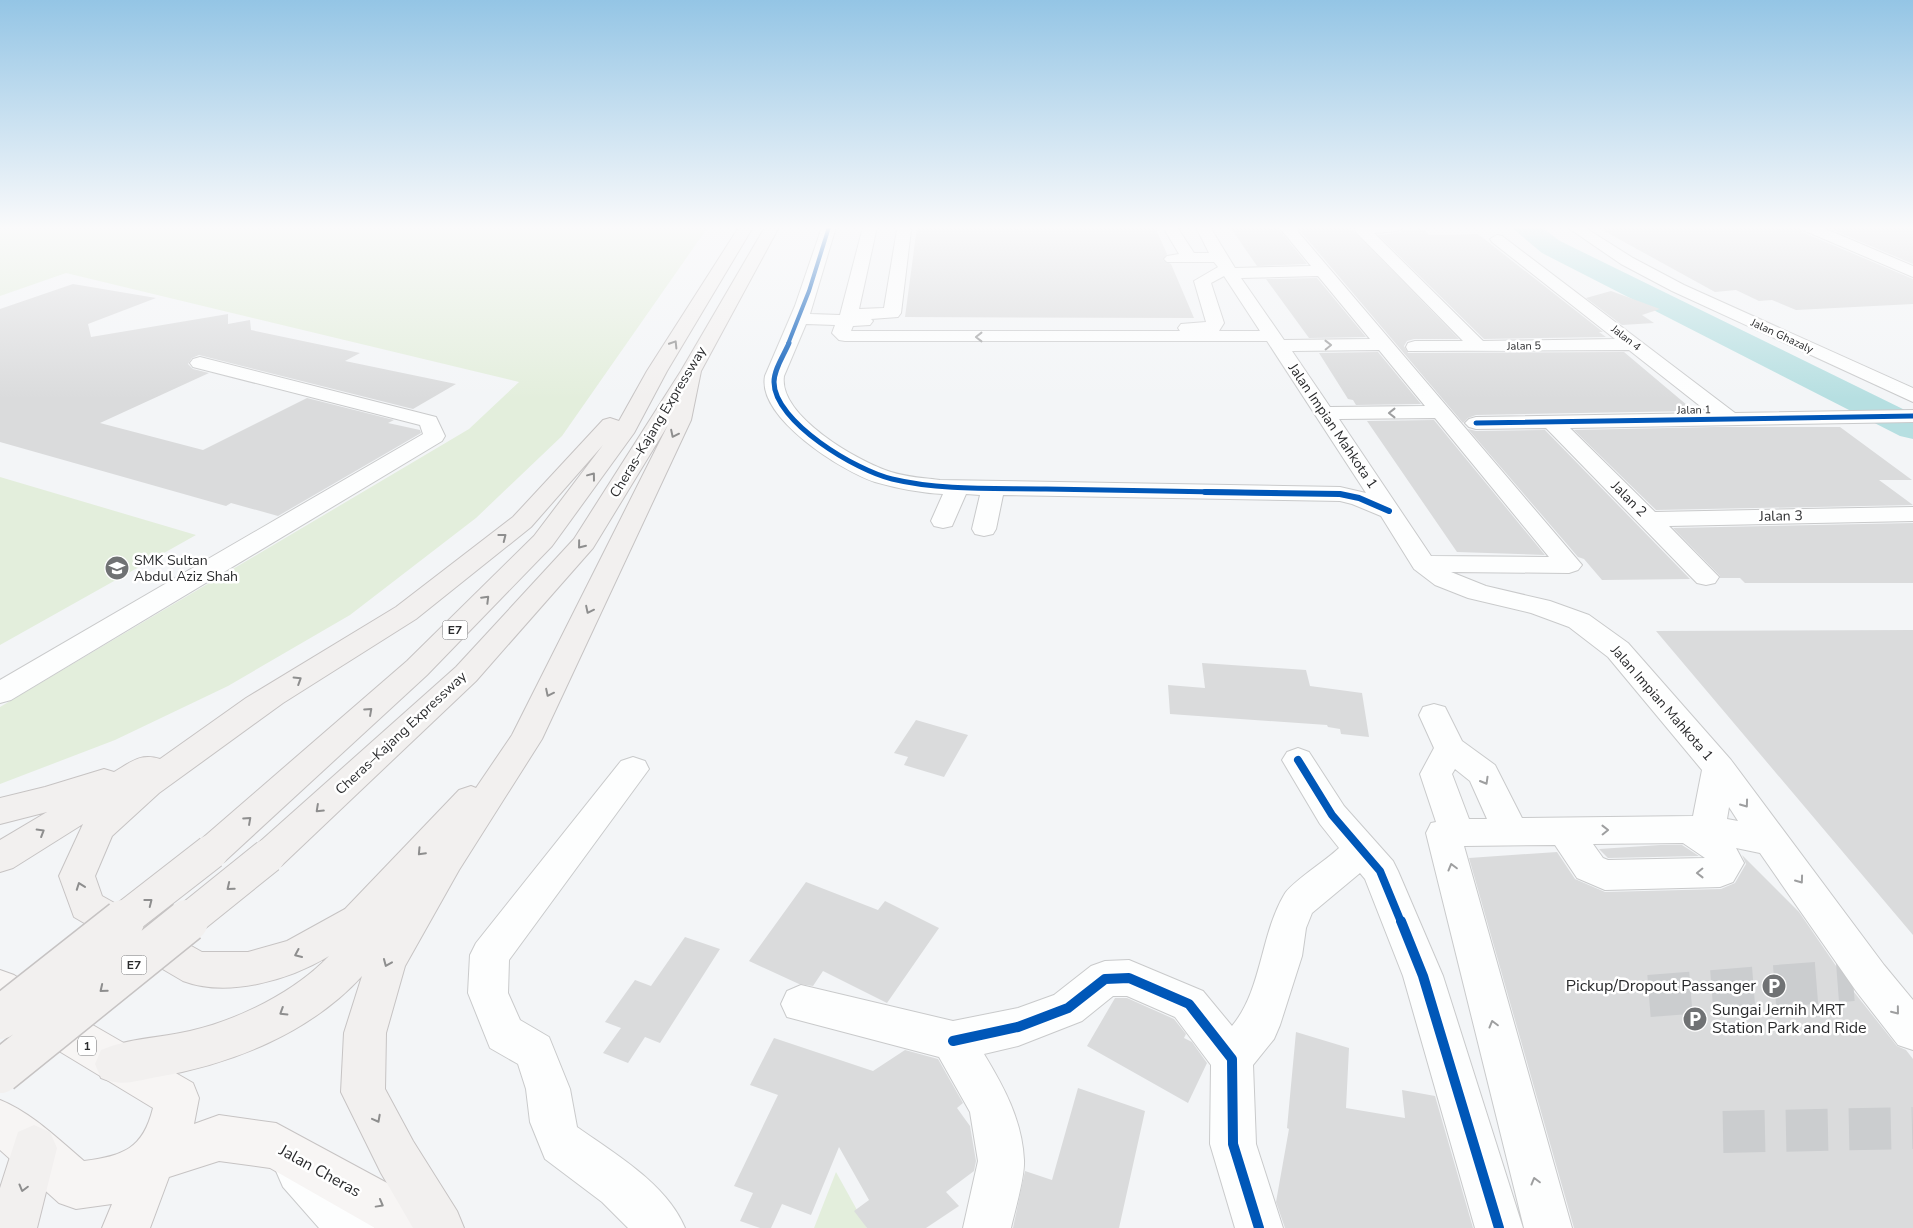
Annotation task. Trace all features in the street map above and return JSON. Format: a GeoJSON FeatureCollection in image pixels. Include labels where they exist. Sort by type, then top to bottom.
{"type":"FeatureCollection","features":[{"type":"Feature","properties":{"kind":"highway","name":"Cheras–Kajang Expressway"},"geometry":{"type":"LineString","coordinates":[[0,1018],[212,852],[418,668],[543,541],[623,433],[657,371],[711,284]]}},
{"type":"Feature","properties":{"kind":"highway","name":"Cheras–Kajang Expressway"},"geometry":{"type":"LineString","coordinates":[[0,1072],[268,856],[466,674],[584,543],[691,371],[739,284]]}},
{"type":"Feature","properties":{"kind":"highway"},"geometry":{"type":"LineString","coordinates":[[0,858],[150,766],[272,696],[406,613],[522,522],[657,371]]}},
{"type":"Feature","properties":{"kind":"highway"},"geometry":{"type":"LineString","coordinates":[[440,1228],[397,1156],[363,1092],[365,1033],[386,962],[446,860],[526,740],[681,420],[691,371]]}},
{"type":"Feature","properties":{"kind":"highway"},"geometry":{"type":"LineString","coordinates":[[272,696],[147,784],[98,828],[77,876],[87,906],[197,969],[248,969],[296,956],[358,920],[526,740]]}},
{"type":"Feature","properties":{"kind":"highway"},"geometry":{"type":"LineString","coordinates":[[0,811],[45,800],[150,766]]}},
{"type":"Feature","properties":{"kind":"highway"},"geometry":{"type":"LineString","coordinates":[[116,1064],[191,1051],[255,1030],[328,985],[446,860]]}},
{"type":"Feature","properties":{"kind":"highway"},"geometry":{"type":"LineString","coordinates":[[13,1228],[17,1135]]}},
{"type":"Feature","properties":{"kind":"main road","name":"1"},"geometry":{"type":"LineString","coordinates":[[0,988],[116,1064],[177,1098],[170,1129],[153,1160],[126,1228]]}},
{"type":"Feature","properties":{"kind":"main road","name":"Jalan Cheras"},"geometry":{"type":"LineString","coordinates":[[17,1135],[76,1186],[115,1180],[153,1160],[219,1138],[276,1146],[422,1228]]}},
{"type":"Feature","properties":{"kind":"street"},"geometry":{"type":"LineString","coordinates":[[812,284],[801,319],[780,362],[774,384],[782,404],[813,439],[844,458],[882,476],[940,487],[957,488],[1340,494],[1360,498],[1389,511]]}},
{"type":"Feature","properties":{"kind":"street"},"geometry":{"type":"LineString","coordinates":[[849,284],[848,317],[841,333],[852,337],[1276,341],[1383,344]]}},
{"type":"Feature","properties":{"kind":"street"},"geometry":{"type":"LineString","coordinates":[[801,319],[892,313],[896,284]]}},
{"type":"Feature","properties":{"kind":"street"},"geometry":{"type":"LineString","coordinates":[[848,317],[1213,327],[1215,324],[1203,284]]}},
{"type":"Feature","properties":{"kind":"street","name":"Jalan Impian Mahkota 1"},"geometry":{"type":"LineString","coordinates":[[1237,284],[1371,482],[1423,564],[1444,579],[1477,592],[1540,607],[1580,621],[1618,650],[1719,768],[1771,841],[1862,979],[1913,1032]]}},
{"type":"Feature","properties":{"kind":"street"},"geometry":{"type":"LineString","coordinates":[[1334,284],[1569,565],[1423,564]]}},
{"type":"Feature","properties":{"kind":"street"},"geometry":{"type":"LineString","coordinates":[[1416,284],[1478,346]]}},
{"type":"Feature","properties":{"kind":"street","name":"Jalan 4"},"geometry":{"type":"LineString","coordinates":[[1556,284],[1730,419]]}},
{"type":"Feature","properties":{"kind":"street","name":"Jalan Ghazaly"},"geometry":{"type":"LineString","coordinates":[[1671,284],[1913,396]]}},
{"type":"Feature","properties":{"kind":"street","name":"Jalan 5"},"geometry":{"type":"LineString","coordinates":[[1415,347],[1634,344]]}},
{"type":"Feature","properties":{"kind":"street"},"geometry":{"type":"LineString","coordinates":[[0,693],[434,436],[429,421],[200,363]]}},
{"type":"Feature","properties":{"kind":"street"},"geometry":{"type":"LineString","coordinates":[[1324,413],[1441,412]]}},
{"type":"Feature","properties":{"kind":"street","name":"Jalan 1"},"geometry":{"type":"LineString","coordinates":[[1476,423],[1913,416]]}},
{"type":"Feature","properties":{"kind":"street","name":"Jalan 2"},"geometry":{"type":"LineString","coordinates":[[1552,422],[1706,576]]}},
{"type":"Feature","properties":{"kind":"street"},"geometry":{"type":"LineString","coordinates":[[1340,494],[1371,482]]}},
{"type":"Feature","properties":{"kind":"street"},"geometry":{"type":"LineString","coordinates":[[943,521],[957,488]]}},
{"type":"Feature","properties":{"kind":"street"},"geometry":{"type":"LineString","coordinates":[[984,529],[993,488]]}},
{"type":"Feature","properties":{"kind":"street","name":"Jalan 3"},"geometry":{"type":"LineString","coordinates":[[1649,519],[1913,514]]}},
{"type":"Feature","properties":{"kind":"street"},"geometry":{"type":"LineString","coordinates":[[1434,715],[1450,748],[1483,774],[1511,832]]}},
{"type":"Feature","properties":{"kind":"street"},"geometry":{"type":"LineString","coordinates":[[1450,748],[1436,774],[1457,832]]}},
{"type":"Feature","properties":{"kind":"street"},"geometry":{"type":"LineString","coordinates":[[1298,760],[1332,815],[1380,871],[1423,976],[1499,1228]]}},
{"type":"Feature","properties":{"kind":"street"},"geometry":{"type":"LineString","coordinates":[[1699,829],[1719,768]]}},
{"type":"Feature","properties":{"kind":"street"},"geometry":{"type":"LineString","coordinates":[[633,769],[490,955],[488,993],[506,1034],[534,1051],[548,1089],[552,1122],[561,1143],[619,1185],[661,1228]]}},
{"type":"Feature","properties":{"kind":"street"},"geometry":{"type":"LineString","coordinates":[[1565,831],[1590,868],[1604,875],[1720,872],[1726,863],[1719,849],[1699,829]]}},
{"type":"Feature","properties":{"kind":"street"},"geometry":{"type":"LineString","coordinates":[[1548,1228],[1443,833],[1699,829],[1771,841]]}},
{"type":"Feature","properties":{"kind":"street"},"geometry":{"type":"LineString","coordinates":[[1232,1059],[1259,1025],[1282,956],[1287,928],[1298,904],[1343,867],[1360,848]]}},
{"type":"Feature","properties":{"kind":"street"},"geometry":{"type":"LineString","coordinates":[[801,1004],[953,1041],[1018,1027],[1068,1008],[1105,979],[1129,978],[1189,1004],[1232,1059],[1233,1144],[1259,1228]]}},
{"type":"Feature","properties":{"kind":"street"},"geometry":{"type":"LineString","coordinates":[[953,1041],[991,1107],[1001,1161],[987,1228]]}},
{"type":"Feature","properties":{"kind":"street"},"geometry":{"type":"LineString","coordinates":[[276,1146],[350,1228]]}},
{"type":"Feature","properties":{"kind":"green space"},"geometry":{"type":"Polygon","coordinates":[[[0,284],[34,284],[0,296],[0,284]]]}},
{"type":"Feature","properties":{"kind":"green space"},"geometry":{"type":"Polygon","coordinates":[[[113,284],[668,284],[562,436],[476,518],[350,615],[228,686],[115,740],[0,784],[0,707],[469,429],[519,382],[113,284]]]}},
{"type":"Feature","properties":{"kind":"green space"},"geometry":{"type":"Polygon","coordinates":[[[0,477],[196,535],[0,645],[0,477]]]}},
{"type":"Feature","properties":{"kind":"green space"},"geometry":{"type":"Polygon","coordinates":[[[836,1172],[867,1228],[814,1228],[836,1172]]]}},
{"type":"Feature","properties":{"kind":"building"},"geometry":{"type":"Polygon","coordinates":[[[75,284],[156,298],[88,324],[91,337],[228,314],[228,324],[250,320],[251,330],[360,353],[345,361],[456,384],[413,409],[199,355],[192,358],[188,364],[193,369],[209,373],[100,423],[203,450],[307,398],[394,420],[388,423],[420,430],[421,433],[278,516],[231,503],[226,506],[0,442],[0,309],[75,284]]]}},
{"type":"Feature","properties":{"kind":"building"},"geometry":{"type":"Polygon","coordinates":[[[909,284],[1180,284],[1194,318],[905,317],[909,284]]]}},
{"type":"Feature","properties":{"kind":"building"},"geometry":{"type":"Polygon","coordinates":[[[1270,284],[1322,284],[1366,337],[1309,338],[1270,284]]]}},
{"type":"Feature","properties":{"kind":"building"},"geometry":{"type":"Polygon","coordinates":[[[1346,284],[1406,284],[1459,339],[1414,339],[1407,341],[1404,346],[1408,353],[1624,352],[1694,411],[1476,415],[1468,418],[1463,423],[1346,284]]]}},
{"type":"Feature","properties":{"kind":"building"},"geometry":{"type":"Polygon","coordinates":[[[1428,284],[1542,284],[1603,332],[1599,332],[1606,337],[1484,339],[1428,284]]]}},
{"type":"Feature","properties":{"kind":"building"},"geometry":{"type":"Polygon","coordinates":[[[1701,284],[1913,284],[1913,304],[1796,310],[1772,300],[1759,301],[1736,290],[1715,292],[1701,284]]]}},
{"type":"Feature","properties":{"kind":"building"},"geometry":{"type":"Polygon","coordinates":[[[1611,291],[1660,309],[1642,315],[1654,323],[1622,325],[1586,298],[1611,291]]]}},
{"type":"Feature","properties":{"kind":"building"},"geometry":{"type":"Polygon","coordinates":[[[1378,352],[1421,404],[1356,405],[1353,400],[1348,399],[1319,353],[1378,352]]]}},
{"type":"Feature","properties":{"kind":"building"},"geometry":{"type":"Polygon","coordinates":[[[1434,420],[1545,555],[1457,552],[1367,421],[1434,420]]]}},
{"type":"Feature","properties":{"kind":"building"},"geometry":{"type":"Polygon","coordinates":[[[1840,427],[1912,480],[1879,480],[1913,505],[1656,510],[1574,430],[1840,427]]]}},
{"type":"Feature","properties":{"kind":"building"},"geometry":{"type":"Polygon","coordinates":[[[1468,429],[1476,431],[1545,430],[1690,579],[1602,580],[1584,559],[1578,557],[1468,429]]]}},
{"type":"Feature","properties":{"kind":"building"},"geometry":{"type":"Polygon","coordinates":[[[1913,523],[1913,583],[1745,583],[1740,578],[1720,578],[1673,528],[1913,523]]]}},
{"type":"Feature","properties":{"kind":"building"},"geometry":{"type":"Polygon","coordinates":[[[1913,630],[1913,935],[1656,631],[1913,630]]]}},
{"type":"Feature","properties":{"kind":"building"},"geometry":{"type":"Polygon","coordinates":[[[1202,663],[1306,670],[1310,686],[1362,693],[1369,737],[1341,734],[1340,729],[1328,727],[1327,725],[1170,714],[1168,685],[1205,688],[1202,663]]]}},
{"type":"Feature","properties":{"kind":"building"},"geometry":{"type":"Polygon","coordinates":[[[916,720],[968,735],[944,777],[904,765],[908,757],[894,753],[916,720]]]}},
{"type":"Feature","properties":{"kind":"building"},"geometry":{"type":"Polygon","coordinates":[[[1682,845],[1699,856],[1608,858],[1599,849],[1682,845]]]}},
{"type":"Feature","properties":{"kind":"building","name":"Sungai Jernih MRT Station Park and Ride"},"geometry":{"type":"Polygon","coordinates":[[[1557,852],[1575,879],[1605,892],[1721,889],[1735,883],[1746,864],[1742,855],[1799,912],[1854,992],[1897,1046],[1906,1050],[1913,1059],[1913,1228],[1574,1228],[1469,858],[1557,852]]]}},
{"type":"Feature","properties":{"kind":"building"},"geometry":{"type":"Polygon","coordinates":[[[806,882],[878,910],[885,901],[939,928],[887,1003],[823,971],[813,986],[799,984],[749,961],[806,882]]]}},
{"type":"Feature","properties":{"kind":"building"},"geometry":{"type":"Polygon","coordinates":[[[685,937],[720,949],[660,1043],[645,1037],[628,1063],[603,1053],[621,1028],[605,1022],[635,980],[651,986],[685,937]]]}},
{"type":"Feature","properties":{"kind":"building"},"geometry":{"type":"Polygon","coordinates":[[[1115,998],[1127,998],[1174,1019],[1186,1034],[1184,1038],[1192,1042],[1207,1063],[1188,1103],[1087,1046],[1115,998]]]}},
{"type":"Feature","properties":{"kind":"building"},"geometry":{"type":"Polygon","coordinates":[[[1296,1032],[1349,1048],[1346,1108],[1405,1118],[1402,1090],[1435,1096],[1473,1228],[1285,1228],[1276,1202],[1289,1129],[1287,1128],[1296,1032]]]}},
{"type":"Feature","properties":{"kind":"building"},"geometry":{"type":"Polygon","coordinates":[[[774,1038],[873,1071],[905,1050],[938,1059],[963,1103],[957,1108],[970,1126],[976,1161],[974,1171],[946,1192],[959,1206],[926,1228],[867,1228],[854,1211],[869,1200],[839,1147],[811,1215],[782,1204],[771,1228],[760,1228],[740,1221],[753,1193],[734,1186],[778,1095],[750,1085],[774,1038]]]}},
{"type":"Feature","properties":{"kind":"building"},"geometry":{"type":"Polygon","coordinates":[[[1078,1088],[1145,1111],[1119,1228],[1013,1228],[1025,1171],[1052,1180],[1078,1088]]]}},
{"type":"Feature","properties":{"kind":"waterway"},"geometry":{"type":"LineString","coordinates":[[1626,284],[1913,428]]}},
{"type":"Feature","properties":{"kind":"tunnel"},"geometry":{"type":"LineString","coordinates":[[1649,996],[1853,980]]}},
{"type":"Feature","properties":{"kind":"tunnel"},"geometry":{"type":"LineString","coordinates":[[1723,1132],[1913,1128]]}},
{"type":"Feature","properties":{"kind":"cycle path"},"geometry":{"type":"LineString","coordinates":[[811,284],[792,337],[775,376],[774,384],[779,398],[802,427],[836,453],[870,472],[905,482],[940,487],[1340,494],[1359,498],[1389,511]]}},
{"type":"Feature","properties":{"kind":"cycle path"},"geometry":{"type":"LineString","coordinates":[[1476,423],[1913,416]]}},
{"type":"Feature","properties":{"kind":"cycle path"},"geometry":{"type":"LineString","coordinates":[[1298,760],[1332,815],[1380,871],[1423,976],[1499,1228]]}},
{"type":"Feature","properties":{"kind":"cycle path"},"geometry":{"type":"LineString","coordinates":[[953,1041],[1018,1027],[1068,1008],[1105,979],[1129,978],[1189,1004],[1232,1059],[1233,1144],[1259,1228]]}},
{"type":"Feature","properties":{"kind":"place","name":"SMK Sultan Abdul Aziz Shah"},"geometry":{"type":"Point","coordinates":[117,568]}},
{"type":"Feature","properties":{"kind":"place","name":"Pickup/Dropout Passanger"},"geometry":{"type":"Point","coordinates":[1774,986]}},
{"type":"Feature","properties":{"kind":"place","name":"Sungai Jernih MRT Station Park and Ride"},"geometry":{"type":"Point","coordinates":[1695,1019]}}]}
